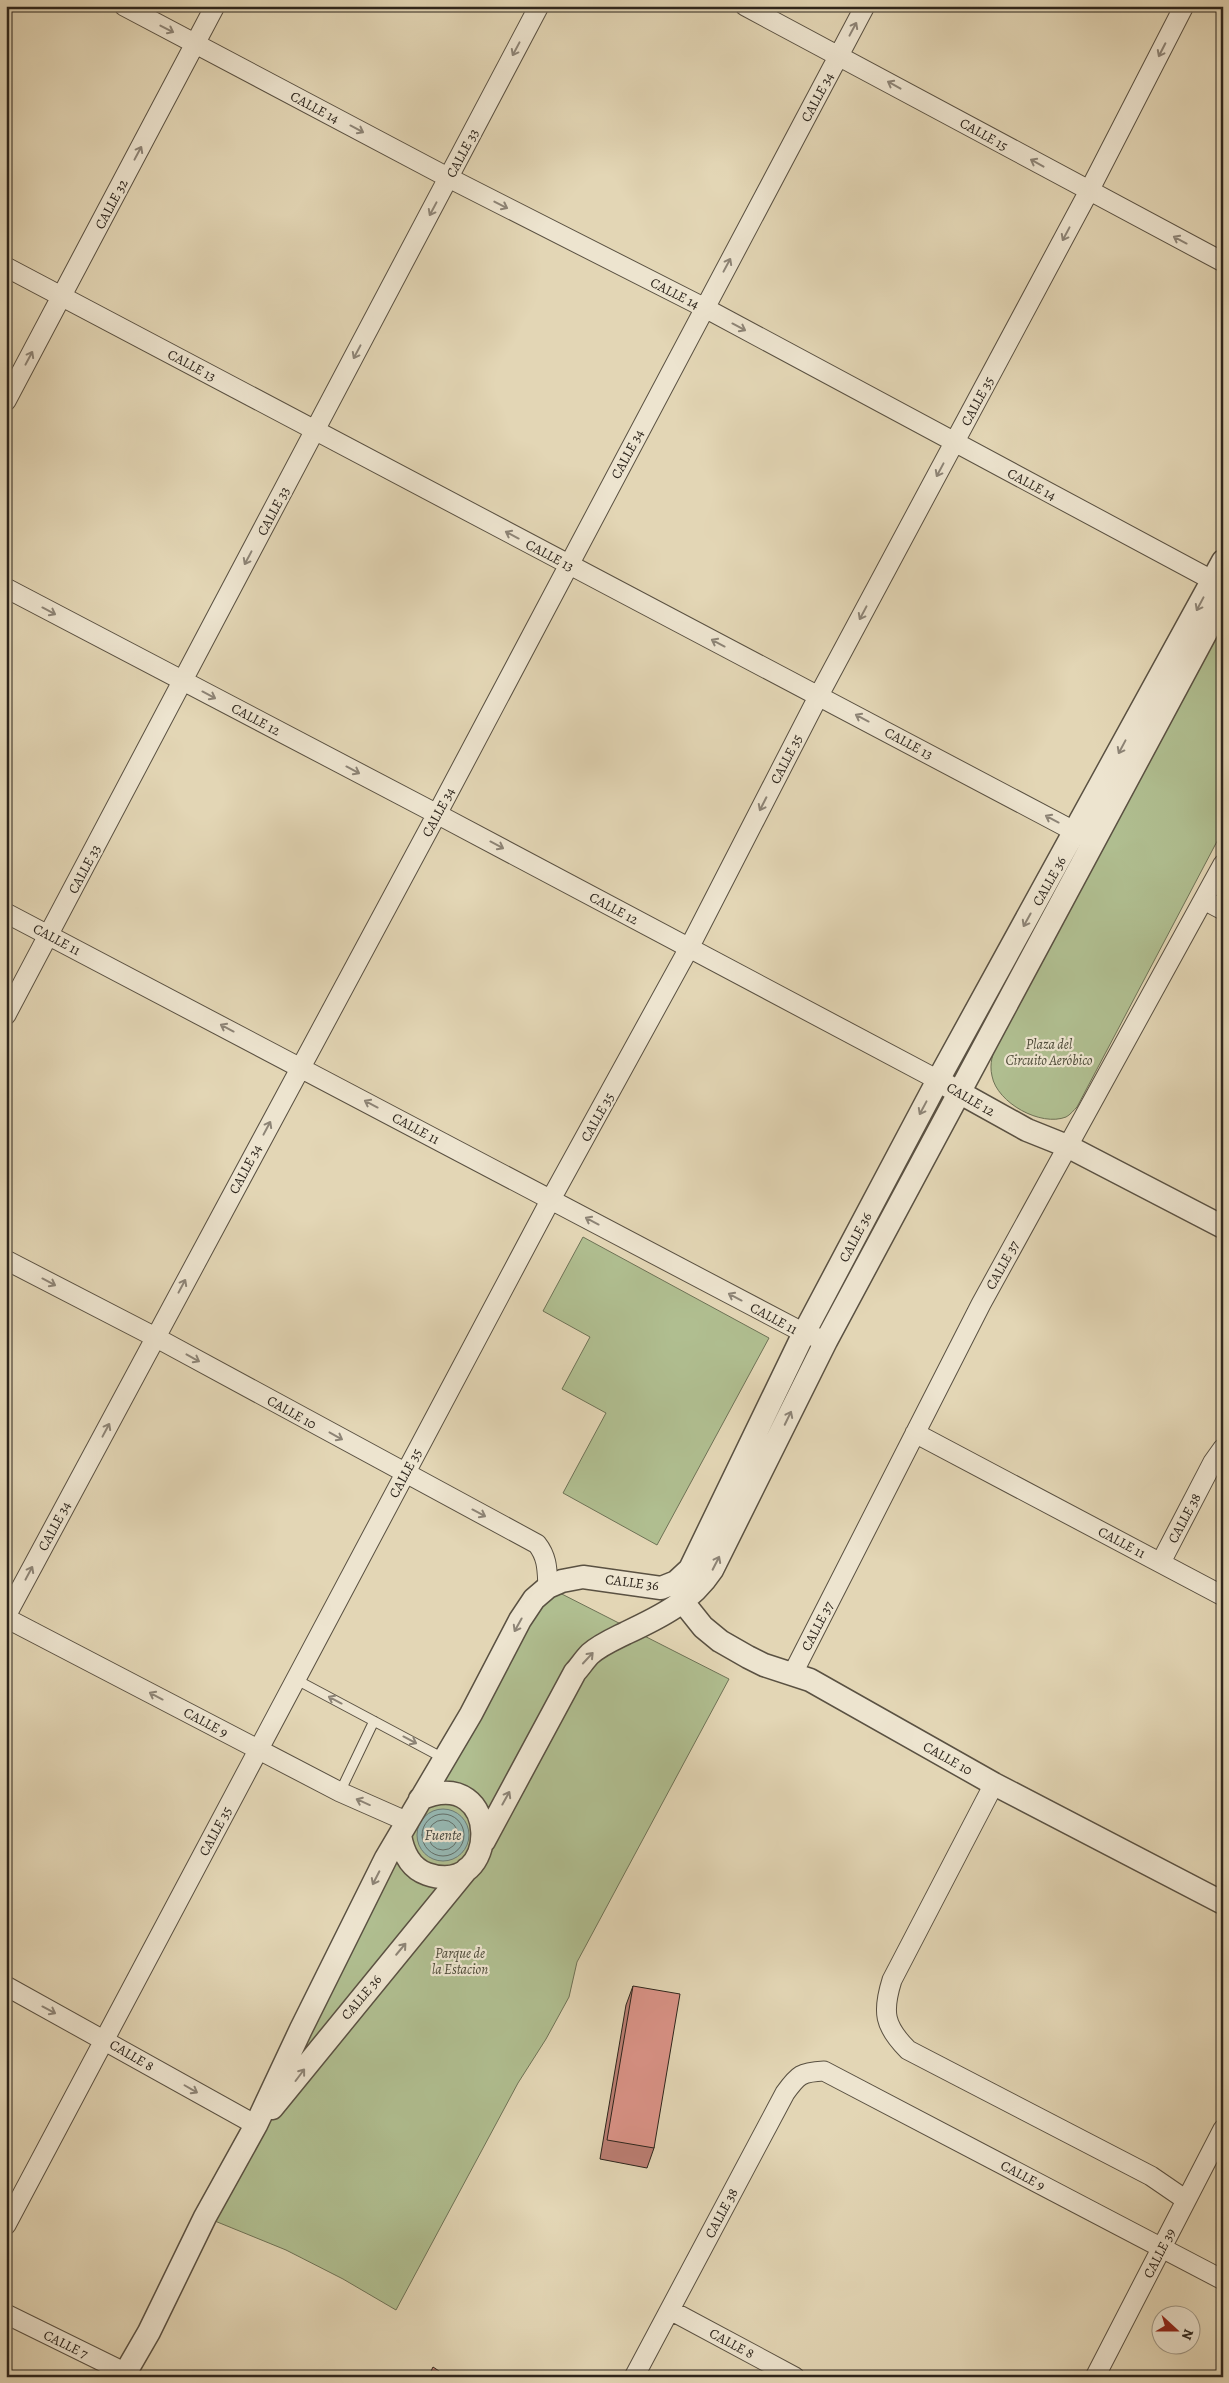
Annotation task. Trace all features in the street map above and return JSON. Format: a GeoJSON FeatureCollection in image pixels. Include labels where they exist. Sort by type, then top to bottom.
{"type":"FeatureCollection","features":[{"type":"Feature","properties":{"kind":"street","name":"CALLE 14"},"geometry":{"type":"LineString","coordinates":[[124,6],[449,178],[704,308],[954,443],[1219,576]]}},
{"type":"Feature","properties":{"kind":"street","name":"CALLE 32"},"geometry":{"type":"LineString","coordinates":[[6,401],[215,6]]}},
{"type":"Feature","properties":{"kind":"street","name":"CALLE 33"},"geometry":{"type":"LineString","coordinates":[[6,1015],[539,6]]}},
{"type":"Feature","properties":{"kind":"street","name":"CALLE 15"},"geometry":{"type":"LineString","coordinates":[[745,6],[839,55],[1089,192],[1223,262]]}},
{"type":"Feature","properties":{"kind":"street","name":"CALLE 34"},"geometry":{"type":"LineString","coordinates":[[6,1617],[300,1066],[437,814],[865,6]]}},
{"type":"Feature","properties":{"kind":"street","name":"CALLE 35"},"geometry":{"type":"LineString","coordinates":[[6,2226],[404,1474],[551,1199],[689,948],[818,696],[1089,192],[1184,6]]}},
{"type":"Feature","properties":{"kind":"street","name":"CALLE 13"},"geometry":{"type":"LineString","coordinates":[[6,266],[1085,837]]}},
{"type":"Feature","properties":{"kind":"street","name":"CALLE 36"},"geometry":{"type":"LineString","coordinates":[[484,1841],[575,1672],[590,1655],[605,1644],[664,1615],[683,1602],[704,1583],[712,1570],[826,1341],[958,1094],[1085,837],[1219,576]]}},
{"type":"Feature","properties":{"kind":"street","name":"CALLE 12"},"geometry":{"type":"LineString","coordinates":[[6,588],[938,1080],[958,1094],[1028,1130],[1067,1146],[1223,1227]]}},
{"type":"Feature","properties":{"kind":"street","name":"CALLE 36"},"geometry":{"type":"LineString","coordinates":[[420,1799],[445,1759],[520,1620],[534,1599],[548,1587],[562,1581],[592,1577],[661,1588],[676,1582],[690,1569],[804,1333],[938,1080],[1085,837],[1223,601]]}},
{"type":"Feature","properties":{"kind":"street","name":"CALLE 37"},"geometry":{"type":"LineString","coordinates":[[793,1674],[981,1304],[1223,864]]}},
{"type":"Feature","properties":{"kind":"street"},"geometry":{"type":"LineString","coordinates":[[1204,900],[1223,910]]}},
{"type":"Feature","properties":{"kind":"street","name":"CALLE 11"},"geometry":{"type":"LineString","coordinates":[[6,913],[300,1066],[804,1333],[826,1341]]}},
{"type":"Feature","properties":{"kind":"street","name":"CALLE 10"},"geometry":{"type":"LineString","coordinates":[[6,1260],[155,1337],[404,1474],[537,1544],[544,1554],[547,1563],[548,1587]]}},
{"type":"Feature","properties":{"kind":"street","name":"CALLE 11"},"geometry":{"type":"LineString","coordinates":[[915,1433],[1223,1596]]}},
{"type":"Feature","properties":{"kind":"street","name":"CALLE 38"},"geometry":{"type":"LineString","coordinates":[[1161,1562],[1213,1462],[1223,1448]]}},
{"type":"Feature","properties":{"kind":"street","name":"CALLE 10"},"geometry":{"type":"LineString","coordinates":[[683,1602],[703,1627],[720,1641],[764,1665],[810,1680],[994,1784],[1223,1903]]}},
{"type":"Feature","properties":{"kind":"street","name":"CALLE 9"},"geometry":{"type":"LineString","coordinates":[[6,1617],[340,1792],[404,1829]]}},
{"type":"Feature","properties":{"kind":"street"},"geometry":{"type":"LineString","coordinates":[[994,1784],[892,1980],[886,2002],[887,2018],[894,2036],[908,2050],[1151,2176],[1186,2200]]}},
{"type":"Feature","properties":{"kind":"street"},"geometry":{"type":"LineString","coordinates":[[441,1792],[462,1797],[478,1811],[484,1831],[484,1841],[475,1861],[466,1869],[445,1877],[422,1872],[406,1856],[404,1829],[420,1799],[441,1792]]}},
{"type":"Feature","properties":{"kind":"street","name":"CALLE 36"},"geometry":{"type":"LineString","coordinates":[[125,2376],[149,2332],[205,2218],[256,2126],[300,2029],[386,1858],[404,1829]]}},
{"type":"Feature","properties":{"kind":"street","name":"CALLE 36"},"geometry":{"type":"LineString","coordinates":[[256,2126],[288,2091],[339,2024],[466,1869]]}},
{"type":"Feature","properties":{"kind":"street","name":"CALLE 8"},"geometry":{"type":"LineString","coordinates":[[6,1986],[104,2039],[256,2126]]}},
{"type":"Feature","properties":{"kind":"street","name":"CALLE 9"},"geometry":{"type":"LineString","coordinates":[[824,2071],[1223,2280]]}},
{"type":"Feature","properties":{"kind":"street","name":"CALLE 38"},"geometry":{"type":"LineString","coordinates":[[634,2377],[785,2093],[796,2078],[804,2072],[824,2071]]}},
{"type":"Feature","properties":{"kind":"street","name":"CALLE 39"},"geometry":{"type":"LineString","coordinates":[[1095,2377],[1223,2129]]}},
{"type":"Feature","properties":{"kind":"street","name":"CALLE 8"},"geometry":{"type":"LineString","coordinates":[[670,2310],[795,2377]]}},
{"type":"Feature","properties":{"kind":"street","name":"CALLE 7"},"geometry":{"type":"LineString","coordinates":[[6,2314],[125,2376]]}},
{"type":"Feature","properties":{"kind":"lane"},"geometry":{"type":"LineString","coordinates":[[295,1679],[445,1759]]}},
{"type":"Feature","properties":{"kind":"lane"},"geometry":{"type":"LineString","coordinates":[[340,1792],[374,1720]]}},
{"type":"Feature","properties":{"kind":"green space","name":"Plaza del Circuito Aeróbico"},"geometry":{"type":"Polygon","coordinates":[[[1223,623],[1223,830],[1077,1107],[1066,1117],[1045,1119],[1033,1116],[1011,1103],[996,1086],[991,1067],[997,1043],[1223,623]]]}},
{"type":"Feature","properties":{"kind":"green space"},"geometry":{"type":"Polygon","coordinates":[[[583,1237],[769,1338],[657,1545],[563,1493],[606,1413],[562,1389],[590,1337],[543,1311],[583,1237]]]}},
{"type":"Feature","properties":{"kind":"green space","name":"Parque de la Estacion"},"geometry":{"type":"Polygon","coordinates":[[[548,1587],[729,1679],[577,1962],[569,1997],[546,2039],[518,2083],[396,2310],[343,2279],[286,2250],[205,2217],[301,2029],[548,1587]]]}},
{"type":"Feature","properties":{"kind":"water","name":"Fuente"},"geometry":{"type":"Polygon","coordinates":[[[443,1809],[457,1813],[465,1821],[469,1835],[465,1849],[457,1857],[443,1861],[429,1857],[421,1849],[417,1835],[421,1821],[429,1813],[443,1809]]]}},
{"type":"Feature","properties":{"kind":"building"},"geometry":{"type":"Polygon","coordinates":[[[633,1986],[680,1994],[654,2148],[607,2140],[633,1986]]]}},
{"type":"Feature","properties":{"kind":"building"},"geometry":{"type":"Polygon","coordinates":[[[433,2367],[448,2377],[428,2377],[433,2367]]]}}]}
